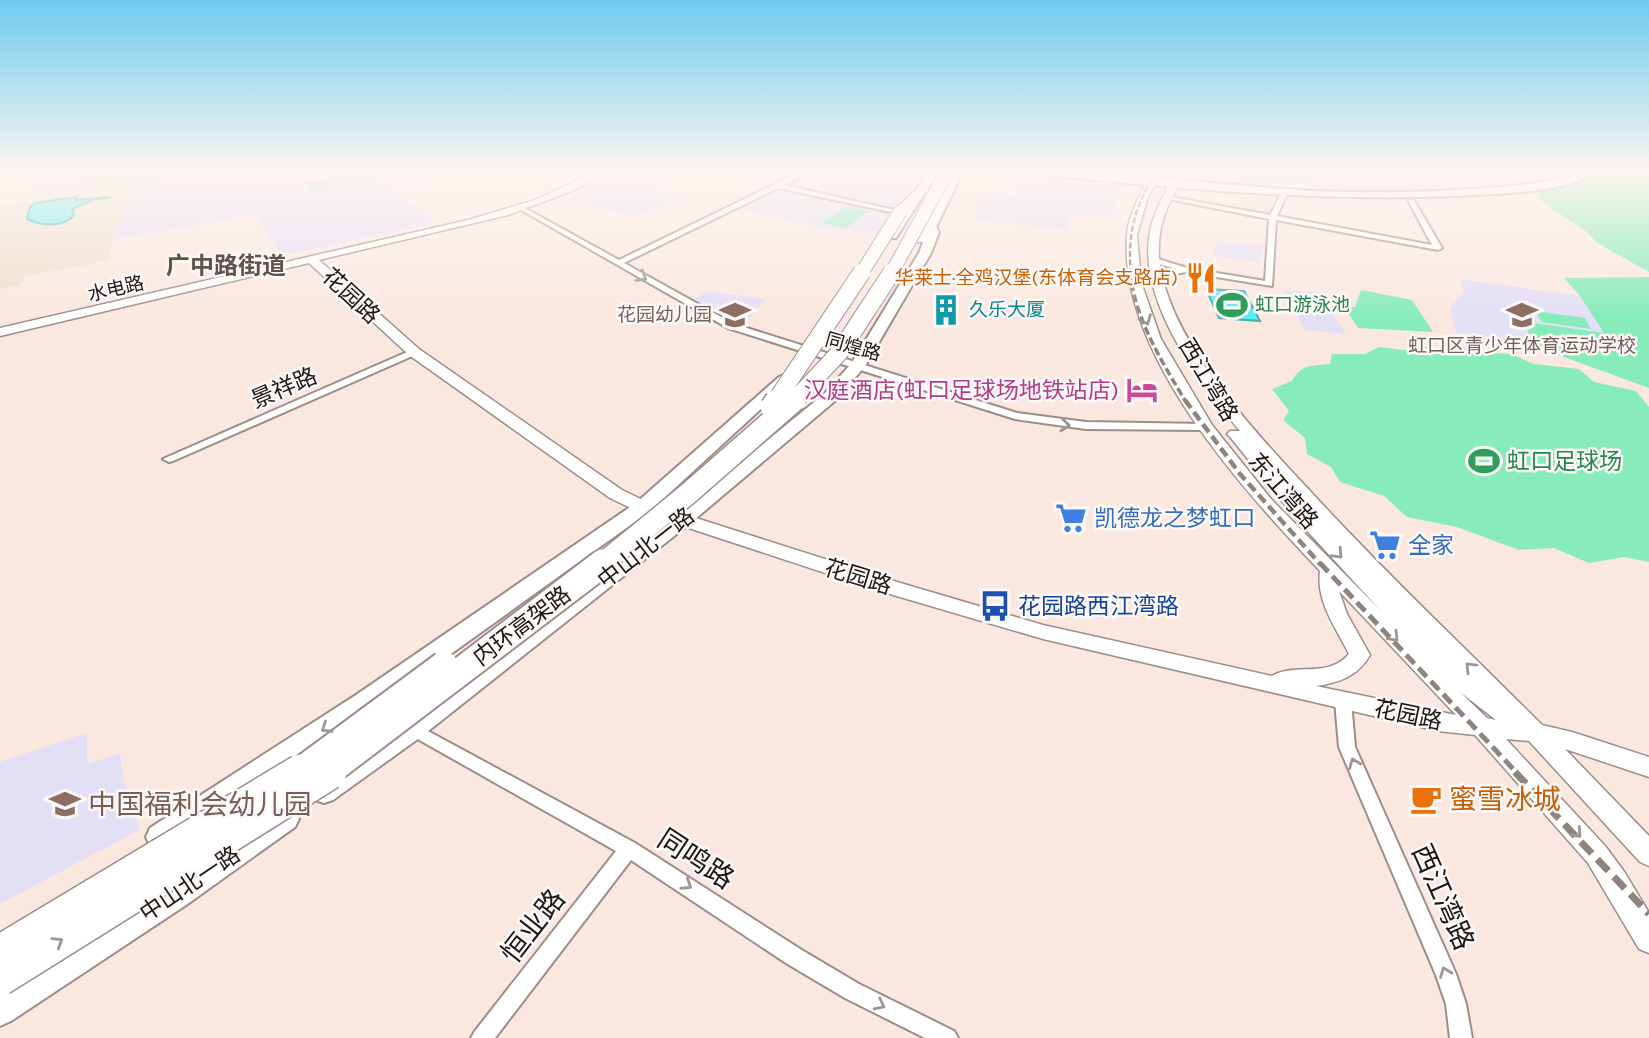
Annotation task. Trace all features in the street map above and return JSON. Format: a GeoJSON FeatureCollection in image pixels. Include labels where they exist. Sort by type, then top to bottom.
{"type":"FeatureCollection","features":[{"type":"Feature","properties":{"kind":"highway"},"geometry":{"type":"LineString","coordinates":[[771,407],[895,220]]}},
{"type":"Feature","properties":{"kind":"highway","name":"内环高架路"},"geometry":{"type":"LineString","coordinates":[[0,953],[296,775],[574,569],[721,452],[771,407],[824,351],[906,220]]}},
{"type":"Feature","properties":{"kind":"highway","name":"内环高架路"},"geometry":{"type":"LineString","coordinates":[[0,978],[310,786],[583,580],[689,494],[791,404],[839,353],[880,294],[920,220]]}},
{"type":"Feature","properties":{"kind":"highway"},"geometry":{"type":"LineString","coordinates":[[689,494],[774,431],[817,394],[864,338],[924,233]]}},
{"type":"Feature","properties":{"kind":"main road","name":"水电路"},"geometry":{"type":"LineString","coordinates":[[0,332],[115,308],[465,220]]}},
{"type":"Feature","properties":{"kind":"main road","name":"中山北一路"},"geometry":{"type":"LineString","coordinates":[[0,938],[157,840],[365,702],[643,507],[813,354],[904,220]]}},
{"type":"Feature","properties":{"kind":"main road","name":"中山北一路"},"geometry":{"type":"LineString","coordinates":[[924,233],[931,220]]}},
{"type":"Feature","properties":{"kind":"main road","name":"西江湾路"},"geometry":{"type":"LineString","coordinates":[[1136,220],[1132,235],[1135,282],[1154,339],[1205,427],[1265,503],[1482,728]]}},
{"type":"Feature","properties":{"kind":"main road","name":"东江湾路"},"geometry":{"type":"LineString","coordinates":[[1149,220],[1146,264],[1161,317],[1189,370],[1222,416],[1283,494],[1436,658],[1473,692],[1536,733]]}},
{"type":"Feature","properties":{"kind":"main road","name":"东江湾路"},"geometry":{"type":"LineString","coordinates":[[1158,220],[1156,267],[1165,302],[1188,349],[1255,440],[1373,570],[1536,733],[1649,854]]}},
{"type":"Feature","properties":{"kind":"main road","name":"中山北一路"},"geometry":{"type":"LineString","coordinates":[[0,1010],[176,895],[413,729],[681,521],[830,397],[857,366],[925,253],[933,232],[924,233]]}},
{"type":"Feature","properties":{"kind":"main road","name":"花园路"},"geometry":{"type":"LineString","coordinates":[[311,259],[414,352],[616,494],[643,507],[1029,629],[1438,722],[1536,733]]}},
{"type":"Feature","properties":{"kind":"main road"},"geometry":{"type":"LineString","coordinates":[[1261,681],[1323,677],[1355,666],[1360,655],[1330,596],[1326,581],[1329,570]]}},
{"type":"Feature","properties":{"kind":"main road"},"geometry":{"type":"LineString","coordinates":[[1482,728],[1597,855],[1616,881],[1649,939]]}},
{"type":"Feature","properties":{"kind":"main road"},"geometry":{"type":"LineString","coordinates":[[1536,733],[1572,741],[1649,767]]}},
{"type":"Feature","properties":{"kind":"street","name":"同煌路"},"geometry":{"type":"LineString","coordinates":[[543,220],[714,318],[745,332],[813,354],[998,411],[1074,426],[1205,427]]}},
{"type":"Feature","properties":{"kind":"street"},"geometry":{"type":"LineString","coordinates":[[618,263],[706,220]]}},
{"type":"Feature","properties":{"kind":"street"},"geometry":{"type":"LineString","coordinates":[[1156,267],[1269,284],[1273,220]]}},
{"type":"Feature","properties":{"kind":"street"},"geometry":{"type":"LineString","coordinates":[[1291,220],[1438,248],[1422,220]]}},
{"type":"Feature","properties":{"kind":"street"},"geometry":{"type":"LineString","coordinates":[[1156,267],[1186,270]]}},
{"type":"Feature","properties":{"kind":"street","name":"景祥路"},"geometry":{"type":"LineString","coordinates":[[169,459],[414,352]]}},
{"type":"Feature","properties":{"kind":"street","name":"西江湾路"},"geometry":{"type":"LineString","coordinates":[[1342,701],[1348,747],[1446,974],[1456,1004],[1461,1038]]}},
{"type":"Feature","properties":{"kind":"street","name":"同鸣路"},"geometry":{"type":"LineString","coordinates":[[413,729],[629,849],[828,977],[947,1038]]}},
{"type":"Feature","properties":{"kind":"street","name":"恒业路"},"geometry":{"type":"LineString","coordinates":[[482,1038],[629,849]]}},
{"type":"Feature","properties":{"kind":"shaded area"},"geometry":{"type":"Polygon","coordinates":[[[0,220],[121,220],[112,240],[110,260],[26,276],[18,286],[0,289],[0,220]]]}},
{"type":"Feature","properties":{"kind":"shaded area"},"geometry":{"type":"Polygon","coordinates":[[[121,220],[220,220],[112,240],[121,220]]]}},
{"type":"Feature","properties":{"kind":"shaded area"},"geometry":{"type":"Polygon","coordinates":[[[260,220],[437,222],[281,256],[260,220]]]}},
{"type":"Feature","properties":{"kind":"shaded area"},"geometry":{"type":"Polygon","coordinates":[[[791,220],[890,220],[881,235],[791,220]]]}},
{"type":"Feature","properties":{"kind":"shaded area"},"geometry":{"type":"Polygon","coordinates":[[[985,220],[1069,220],[1067,230],[985,220]]]}},
{"type":"Feature","properties":{"kind":"shaded area"},"geometry":{"type":"Polygon","coordinates":[[[1216,241],[1262,246],[1259,263],[1214,256],[1216,241]]]}},
{"type":"Feature","properties":{"kind":"shaded area","name":"虹口区青少年体育运动学校"},"geometry":{"type":"Polygon","coordinates":[[[1461,279],[1580,296],[1605,334],[1526,322],[1531,345],[1456,333],[1450,308],[1463,292],[1461,279]]]}},
{"type":"Feature","properties":{"kind":"shaded area"},"geometry":{"type":"Polygon","coordinates":[[[1283,290],[1318,292],[1346,334],[1305,330],[1283,290]]]}},
{"type":"Feature","properties":{"kind":"shaded area","name":"花园幼儿园"},"geometry":{"type":"Polygon","coordinates":[[[704,291],[765,299],[743,327],[691,303],[704,291]]]}},
{"type":"Feature","properties":{"kind":"shaded area","name":"中国福利会幼儿园"},"geometry":{"type":"Polygon","coordinates":[[[87,733],[87,764],[120,753],[123,777],[139,830],[0,904],[0,762],[87,733]]]}},
{"type":"Feature","properties":{"kind":"green space"},"geometry":{"type":"Polygon","coordinates":[[[826,220],[856,220],[846,228],[822,223],[826,220]]]}},
{"type":"Feature","properties":{"kind":"green space"},"geometry":{"type":"Polygon","coordinates":[[[1570,220],[1649,220],[1649,272],[1597,243],[1570,220]]]}},
{"type":"Feature","properties":{"kind":"green space"},"geometry":{"type":"Polygon","coordinates":[[[1649,277],[1649,388],[1531,345],[1526,322],[1604,333],[1580,296],[1564,278],[1649,277]]]}},
{"type":"Feature","properties":{"kind":"green space"},"geometry":{"type":"Polygon","coordinates":[[[1361,290],[1412,300],[1433,332],[1358,328],[1344,307],[1355,307],[1361,290]]]}},
{"type":"Feature","properties":{"kind":"green space"},"geometry":{"type":"Polygon","coordinates":[[[1536,311],[1585,318],[1591,329],[1541,322],[1536,311]]]}},
{"type":"Feature","properties":{"kind":"green space","name":"虹口足球场"},"geometry":{"type":"Polygon","coordinates":[[[1379,347],[1403,350],[1424,347],[1446,350],[1462,348],[1511,354],[1534,364],[1579,369],[1594,382],[1636,391],[1649,407],[1649,562],[1624,557],[1589,563],[1554,548],[1519,550],[1457,527],[1407,517],[1384,496],[1340,482],[1331,467],[1307,454],[1305,438],[1283,420],[1289,411],[1272,389],[1292,381],[1303,369],[1330,364],[1332,354],[1365,354],[1379,347]]]}},
{"type":"Feature","properties":{"kind":"water"},"geometry":{"type":"Polygon","coordinates":[[[31,220],[67,220],[58,224],[31,220]]]}},
{"type":"Feature","properties":{"kind":"water","name":"虹口游泳池"},"geometry":{"type":"Polygon","coordinates":[[[1206,289],[1244,291],[1260,321],[1219,318],[1206,289]]]}},
{"type":"Feature","properties":{"kind":"railway"},"geometry":{"type":"LineString","coordinates":[[1131,274],[1130,246],[1134,220]]}},
{"type":"Feature","properties":{"kind":"railway"},"geometry":{"type":"LineString","coordinates":[[1130,272],[1137,307],[1159,356],[1186,402]]}},
{"type":"Feature","properties":{"kind":"railway"},"geometry":{"type":"LineString","coordinates":[[1185,400],[1240,474],[1321,565]]}},
{"type":"Feature","properties":{"kind":"railway"},"geometry":{"type":"LineString","coordinates":[[1320,563],[1517,773]]}},
{"type":"Feature","properties":{"kind":"railway"},"geometry":{"type":"LineString","coordinates":[[1515,772],[1649,914]]}},
{"type":"Feature","properties":{"kind":"place","name":"华莱士·全鸡汉堡(东体育会支路店)"},"geometry":{"type":"Point","coordinates":[1201,278]}},
{"type":"Feature","properties":{"kind":"place","name":"虹口游泳池"},"geometry":{"type":"Point","coordinates":[1232,305]}},
{"type":"Feature","properties":{"kind":"place","name":"久乐大厦"},"geometry":{"type":"Point","coordinates":[946,310]}},
{"type":"Feature","properties":{"kind":"place","name":"花园幼儿园"},"geometry":{"type":"Point","coordinates":[735,315]}},
{"type":"Feature","properties":{"kind":"place","name":"虹口区青少年体育运动学校"},"geometry":{"type":"Point","coordinates":[1522,315]}},
{"type":"Feature","properties":{"kind":"place","name":"汉庭酒店(虹口足球场地铁站店)"},"geometry":{"type":"Point","coordinates":[1142,390]}},
{"type":"Feature","properties":{"kind":"place","name":"虹口足球场"},"geometry":{"type":"Point","coordinates":[1484,461]}},
{"type":"Feature","properties":{"kind":"place","name":"凯德龙之梦虹口"},"geometry":{"type":"Point","coordinates":[1071,518]}},
{"type":"Feature","properties":{"kind":"place","name":"全家"},"geometry":{"type":"Point","coordinates":[1385,545]}},
{"type":"Feature","properties":{"kind":"place","name":"花园路西江湾路"},"geometry":{"type":"Point","coordinates":[995,606]}},
{"type":"Feature","properties":{"kind":"place","name":"蜜雪冰城"},"geometry":{"type":"Point","coordinates":[1426,799]}},
{"type":"Feature","properties":{"kind":"place","name":"中国福利会幼儿园"},"geometry":{"type":"Point","coordinates":[65,804]}},
{"type":"Feature","properties":{"kind":"district","name":"广中路街道"},"geometry":{"type":"Point","coordinates":[226,266]}}]}
